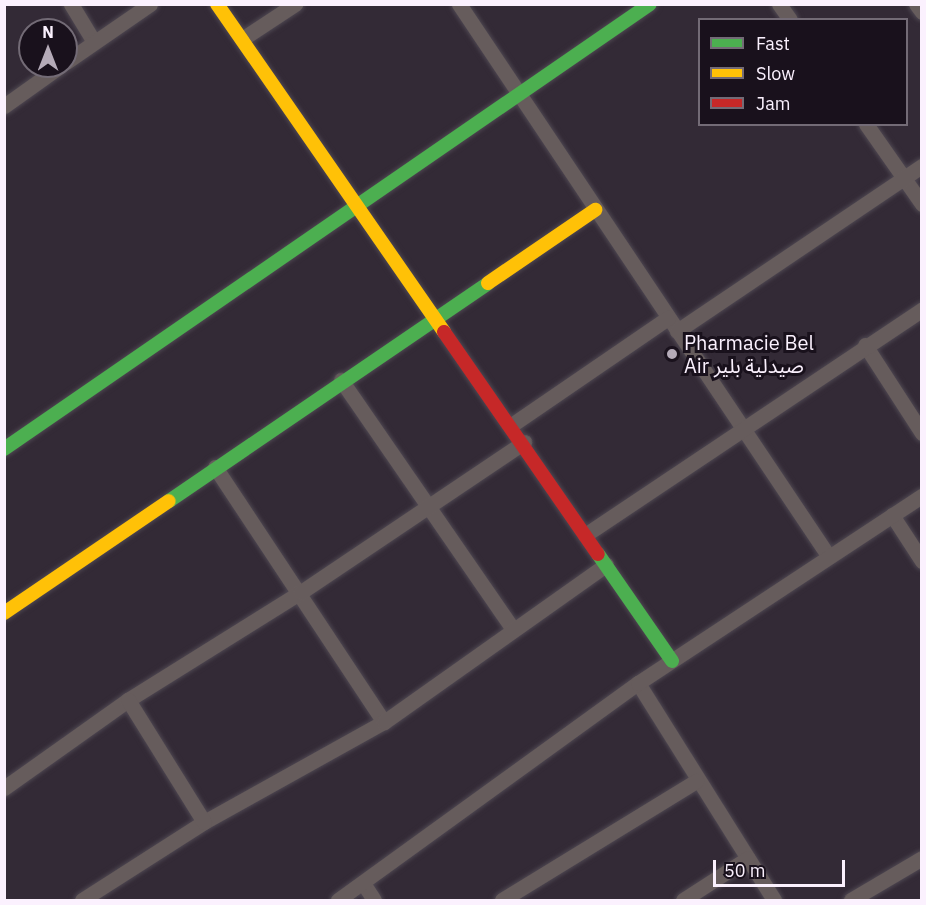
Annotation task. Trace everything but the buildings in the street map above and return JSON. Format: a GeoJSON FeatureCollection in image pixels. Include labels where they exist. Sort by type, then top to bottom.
{"type":"FeatureCollection","features":[{"type":"Feature","properties":{"kind":"street"},"geometry":{"type":"LineString","coordinates":[[71,4],[93,42]]}},
{"type":"Feature","properties":{"kind":"street"},"geometry":{"type":"LineString","coordinates":[[78,53],[150,4]]}},
{"type":"Feature","properties":{"kind":"street"},"geometry":{"type":"LineString","coordinates":[[218,4],[358,207],[513,424],[585,535],[672,661]]}},
{"type":"Feature","properties":{"kind":"street"},"geometry":{"type":"LineString","coordinates":[[242,39],[295,4]]}},
{"type":"Feature","properties":{"kind":"street"},"geometry":{"type":"LineString","coordinates":[[459,4],[741,428],[828,554]]}},
{"type":"Feature","properties":{"kind":"street"},"geometry":{"type":"LineString","coordinates":[[4,449],[520,98],[650,4]]}},
{"type":"Feature","properties":{"kind":"street"},"geometry":{"type":"LineString","coordinates":[[779,4],[789,18]]}},
{"type":"Feature","properties":{"kind":"street"},"geometry":{"type":"LineString","coordinates":[[916,4],[921,12]]}},
{"type":"Feature","properties":{"kind":"street"},"geometry":{"type":"LineString","coordinates":[[4,106],[43,78]]}},
{"type":"Feature","properties":{"kind":"street"},"geometry":{"type":"LineString","coordinates":[[867,126],[921,204]]}},
{"type":"Feature","properties":{"kind":"street"},"geometry":{"type":"LineString","coordinates":[[513,424],[921,166]]}},
{"type":"Feature","properties":{"kind":"street"},"geometry":{"type":"LineString","coordinates":[[4,614],[436,315],[595,210]]}},
{"type":"Feature","properties":{"kind":"street"},"geometry":{"type":"LineString","coordinates":[[585,535],[921,309]]}},
{"type":"Feature","properties":{"kind":"street"},"geometry":{"type":"LineString","coordinates":[[865,345],[921,433]]}},
{"type":"Feature","properties":{"kind":"street"},"geometry":{"type":"LineString","coordinates":[[341,380],[429,504],[513,629]]}},
{"type":"Feature","properties":{"kind":"street"},"geometry":{"type":"LineString","coordinates":[[4,788],[128,700],[300,592],[524,442]]}},
{"type":"Feature","properties":{"kind":"street"},"geometry":{"type":"LineString","coordinates":[[215,467],[384,722]]}},
{"type":"Feature","properties":{"kind":"street"},"geometry":{"type":"LineString","coordinates":[[338,900],[638,683],[828,554],[921,496]]}},
{"type":"Feature","properties":{"kind":"street"},"geometry":{"type":"LineString","coordinates":[[892,515],[921,561]]}},
{"type":"Feature","properties":{"kind":"street"},"geometry":{"type":"LineString","coordinates":[[82,900],[204,822],[384,722],[606,565]]}},
{"type":"Feature","properties":{"kind":"street"},"geometry":{"type":"LineString","coordinates":[[638,683],[696,781],[774,900]]}},
{"type":"Feature","properties":{"kind":"street"},"geometry":{"type":"LineString","coordinates":[[128,700],[204,822]]}},
{"type":"Feature","properties":{"kind":"street"},"geometry":{"type":"LineString","coordinates":[[502,900],[696,781]]}},
{"type":"Feature","properties":{"kind":"street"},"geometry":{"type":"LineString","coordinates":[[683,900],[748,858]]}},
{"type":"Feature","properties":{"kind":"street"},"geometry":{"type":"LineString","coordinates":[[851,900],[921,858]]}},
{"type":"Feature","properties":{"kind":"street"},"geometry":{"type":"LineString","coordinates":[[363,883],[374,900]]}},
{"type":"Feature","properties":{"kind":"traffic: fast"},"geometry":{"type":"LineString","coordinates":[[4,449],[650,4]]}},
{"type":"Feature","properties":{"kind":"traffic: fast"},"geometry":{"type":"LineString","coordinates":[[169,501],[488,283]]}},
{"type":"Feature","properties":{"kind":"traffic: fast"},"geometry":{"type":"LineString","coordinates":[[598,554],[672,661]]}},
{"type":"Feature","properties":{"kind":"traffic: slow"},"geometry":{"type":"LineString","coordinates":[[217,4],[444,332]]}},
{"type":"Feature","properties":{"kind":"traffic: slow"},"geometry":{"type":"LineString","coordinates":[[488,283],[595,210]]}},
{"type":"Feature","properties":{"kind":"traffic: slow"},"geometry":{"type":"LineString","coordinates":[[4,613],[169,501]]}},
{"type":"Feature","properties":{"kind":"traffic: jam"},"geometry":{"type":"LineString","coordinates":[[444,332],[598,554]]}},
{"type":"Feature","properties":{"kind":"place","name":"Pharmacie Bel Air صيدلية بلير"},"geometry":{"type":"Point","coordinates":[672,354]}}]}
